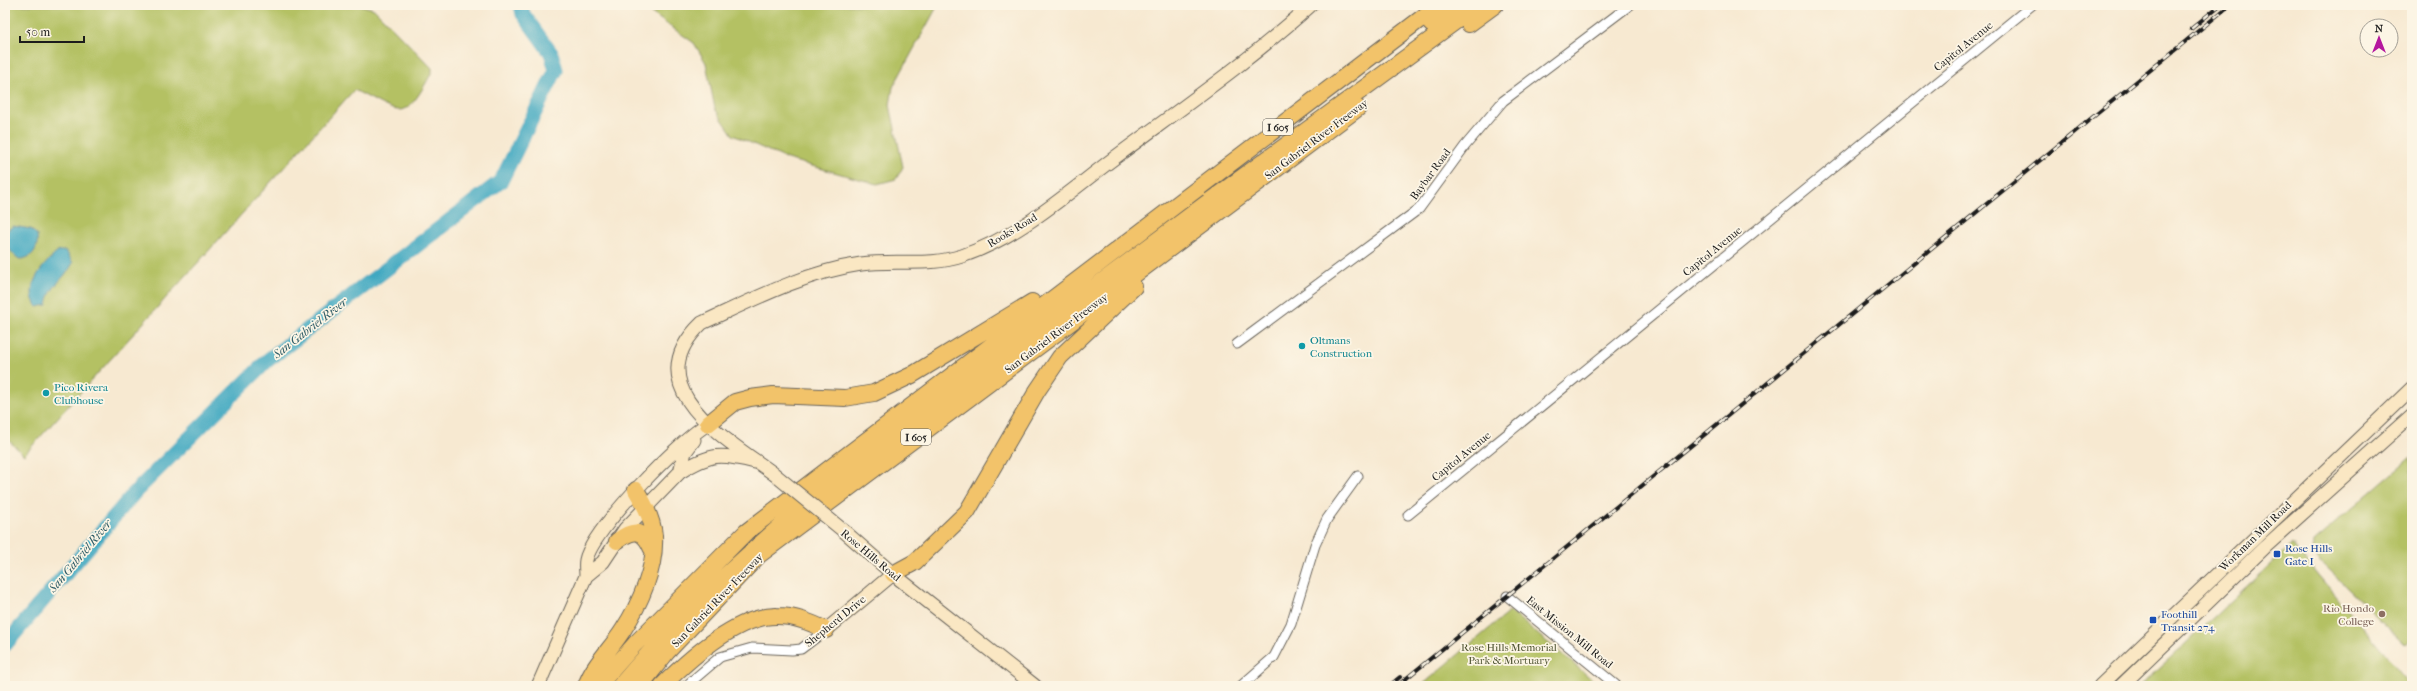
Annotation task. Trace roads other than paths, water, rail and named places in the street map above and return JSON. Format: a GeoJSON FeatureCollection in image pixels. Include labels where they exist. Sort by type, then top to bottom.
{"type":"FeatureCollection","features":[{"type":"Feature","properties":{"kind":"highway","name":"I 605"},"geometry":{"type":"LineString","coordinates":[[598,686],[635,644],[746,532],[1439,5]]}},
{"type":"Feature","properties":{"kind":"highway"},"geometry":{"type":"LineString","coordinates":[[997,340],[1021,335],[1458,5]]}},
{"type":"Feature","properties":{"kind":"highway"},"geometry":{"type":"LineString","coordinates":[[620,686],[662,636],[698,600],[770,533],[826,488],[1207,203],[1478,5]]}},
{"type":"Feature","properties":{"kind":"highway","name":"San Gabriel River Freeway"},"geometry":{"type":"LineString","coordinates":[[640,686],[667,652],[759,555],[1495,5]]}},
{"type":"Feature","properties":{"kind":"highway"},"geometry":{"type":"LineString","coordinates":[[893,574],[915,562],[967,512],[1037,391],[1060,357],[1098,319],[1216,214]]}},
{"type":"Feature","properties":{"kind":"highway"},"geometry":{"type":"LineString","coordinates":[[708,424],[735,402],[750,398],[773,395],[845,398],[874,393],[912,375],[1117,250]]}},
{"type":"Feature","properties":{"kind":"highway"},"geometry":{"type":"LineString","coordinates":[[586,686],[589,676],[623,630],[643,594],[654,535],[646,506],[636,490]]}},
{"type":"Feature","properties":{"kind":"highway"},"geometry":{"type":"LineString","coordinates":[[616,541],[633,532],[641,533],[647,537],[652,549]]}},
{"type":"Feature","properties":{"kind":"highway"},"geometry":{"type":"LineString","coordinates":[[662,686],[692,656],[726,633],[754,621],[775,615],[792,616],[826,630]]}},
{"type":"Feature","properties":{"kind":"highway"},"geometry":{"type":"LineString","coordinates":[[612,686],[630,664],[635,644]]}},
{"type":"Feature","properties":{"kind":"main road","name":"Rooks Road"},"geometry":{"type":"LineString","coordinates":[[708,424],[692,408],[682,392],[679,369],[682,348],[692,332],[702,323],[831,270],[862,264],[926,263],[961,257],[995,243],[1026,224],[1169,118],[1278,35],[1311,5]]}},
{"type":"Feature","properties":{"kind":"main road","name":"Workman Mill Road"},"geometry":{"type":"LineString","coordinates":[[2100,686],[2412,388]]}},
{"type":"Feature","properties":{"kind":"main road","name":"Workman Mill Road"},"geometry":{"type":"LineString","coordinates":[[2121,686],[2265,547],[2412,415]]}},
{"type":"Feature","properties":{"kind":"main road","name":"Rose Hills Road"},"geometry":{"type":"LineString","coordinates":[[708,424],[774,474],[845,532],[893,574],[1035,686]]}},
{"type":"Feature","properties":{"kind":"main road"},"geometry":{"type":"LineString","coordinates":[[680,472],[684,452],[703,432],[708,424]]}},
{"type":"Feature","properties":{"kind":"main road"},"geometry":{"type":"LineString","coordinates":[[538,686],[586,576],[586,559],[602,533],[618,509],[678,446],[708,424]]}},
{"type":"Feature","properties":{"kind":"main road"},"geometry":{"type":"LineString","coordinates":[[586,576],[603,562],[616,541],[646,506],[680,472],[703,459],[720,455],[761,464]]}},
{"type":"Feature","properties":{"kind":"main road","name":"Shepherd Drive"},"geometry":{"type":"LineString","coordinates":[[826,630],[893,574]]}},
{"type":"Feature","properties":{"kind":"street","name":"Baybar Road"},"geometry":{"type":"LineString","coordinates":[[1237,344],[1419,209],[1465,146],[1503,101],[1630,5]]}},
{"type":"Feature","properties":{"kind":"street","name":"Capitol Avenue"},"geometry":{"type":"LineString","coordinates":[[1408,515],[2032,5]]}},
{"type":"Feature","properties":{"kind":"street"},"geometry":{"type":"LineString","coordinates":[[1241,686],[1274,657],[1291,624],[1315,545],[1324,526],[1358,476]]}},
{"type":"Feature","properties":{"kind":"street","name":"East Mission Mill Road"},"geometry":{"type":"LineString","coordinates":[[1507,596],[1617,686]]}},
{"type":"Feature","properties":{"kind":"street","name":"Shepherd Drive"},"geometry":{"type":"LineString","coordinates":[[686,686],[720,657],[752,648],[801,649],[826,630]]}},
{"type":"Feature","properties":{"kind":"water"},"geometry":{"type":"Polygon","coordinates":[[[13,226],[31,229],[37,235],[37,244],[34,252],[24,259],[19,259],[13,253],[8,247],[6,241],[5,232],[13,226]]]}},
{"type":"Feature","properties":{"kind":"water"},"geometry":{"type":"Polygon","coordinates":[[[59,251],[66,251],[73,263],[70,269],[54,288],[48,298],[47,305],[37,307],[33,299],[33,284],[41,269],[59,251]]]}},
{"type":"Feature","properties":{"kind":"waterway","name":"San Gabriel River"},"geometry":{"type":"LineString","coordinates":[[5,645],[136,491],[268,360],[501,181],[556,70],[551,53],[523,14],[521,5]]}},
{"type":"Feature","properties":{"kind":"railway"},"geometry":{"type":"LineString","coordinates":[[2191,29],[2220,5]]}},
{"type":"Feature","properties":{"kind":"railway"},"geometry":{"type":"LineString","coordinates":[[1397,686],[2230,5]]}},
{"type":"Feature","properties":{"kind":"railway"},"geometry":{"type":"LineString","coordinates":[[1389,686],[1400,677]]}},
{"type":"Feature","properties":{"kind":"place","name":"Oltmans Construction"},"geometry":{"type":"Point","coordinates":[1302,346]}},
{"type":"Feature","properties":{"kind":"place","name":"Pico Rivera Clubhouse"},"geometry":{"type":"Point","coordinates":[46,393]}},
{"type":"Feature","properties":{"kind":"place","name":"Rose Hills Gate I"},"geometry":{"type":"Point","coordinates":[2277,554]}},
{"type":"Feature","properties":{"kind":"place","name":"Rio Hondo College"},"geometry":{"type":"Point","coordinates":[2382,614]}},
{"type":"Feature","properties":{"kind":"place","name":"Foothill Transit 274"},"geometry":{"type":"Point","coordinates":[2153,620]}},
{"type":"Feature","properties":{"kind":"park label","name":"Rose Hills Memorial Park & Mortuary"},"geometry":{"type":"Point","coordinates":[1509,653]}}]}
